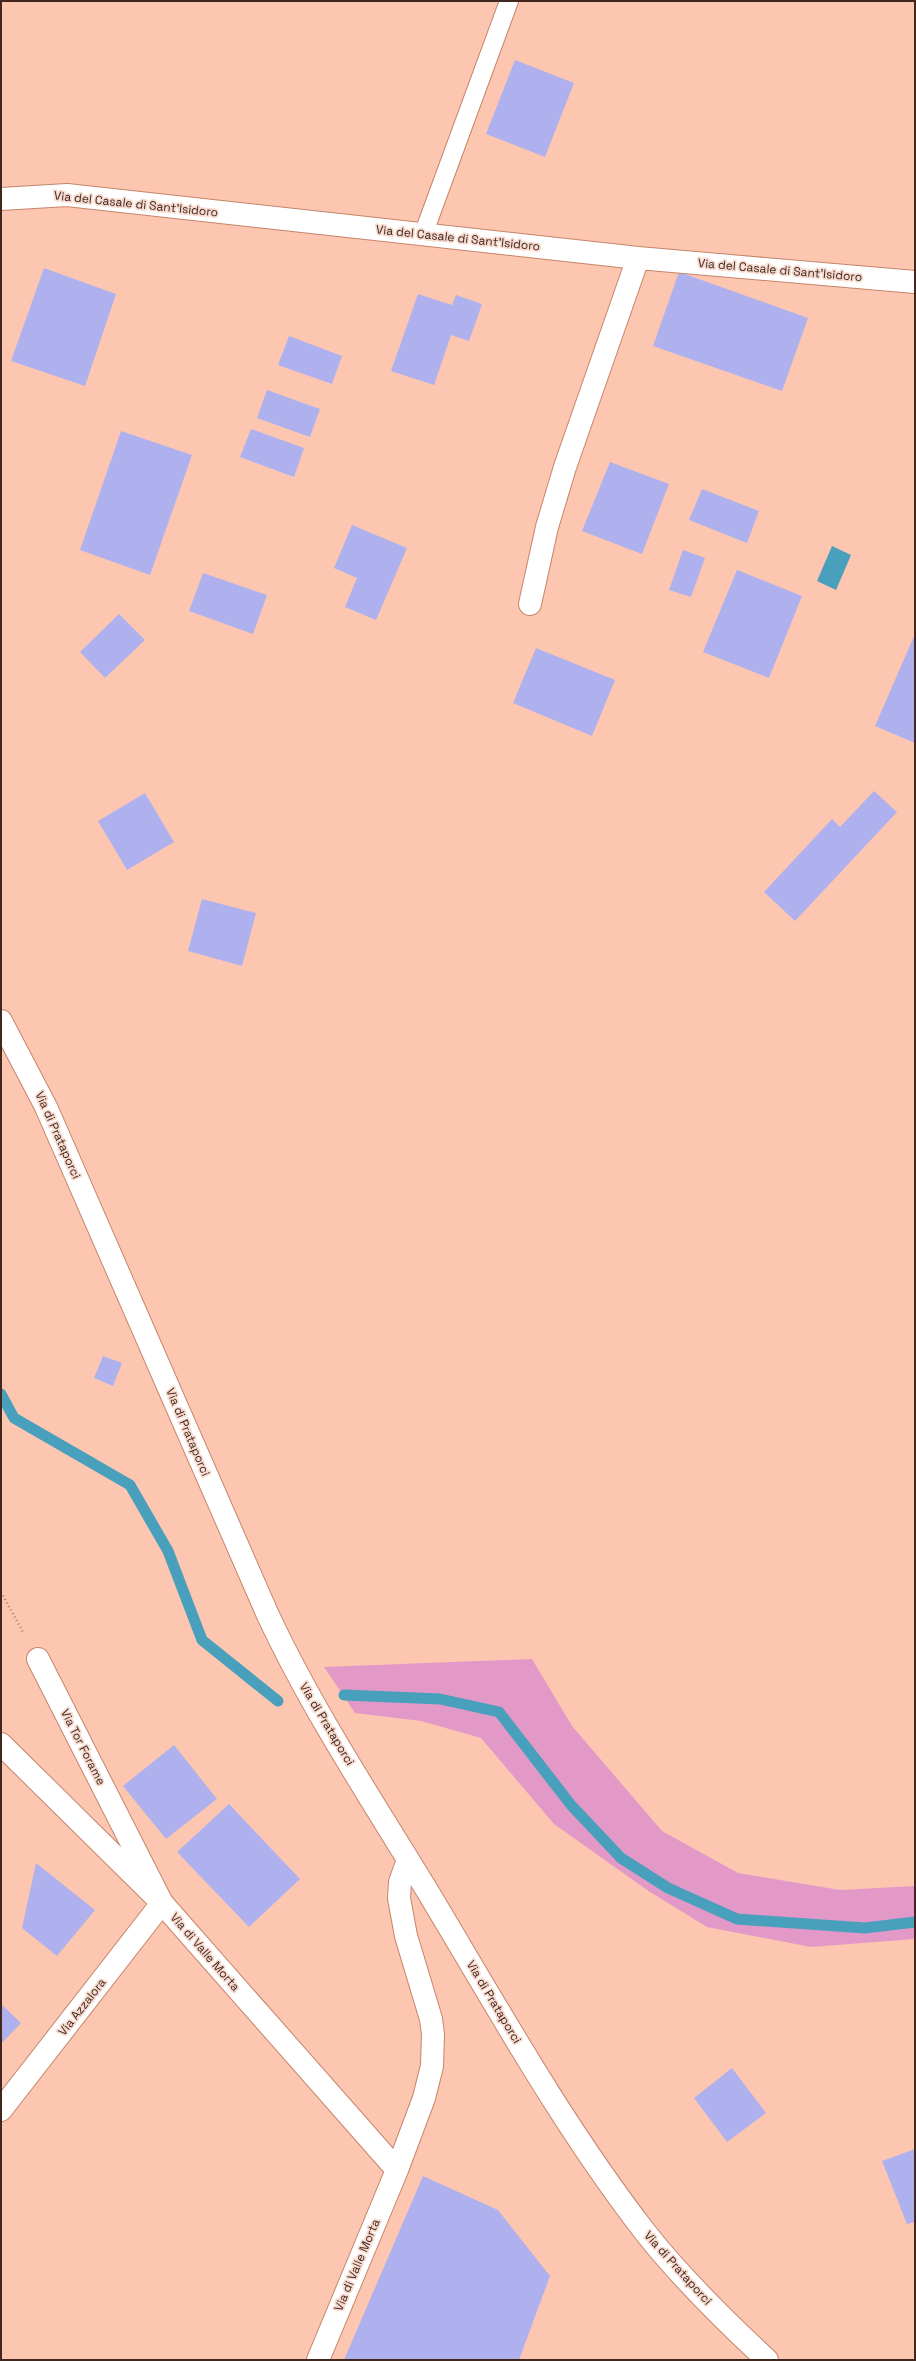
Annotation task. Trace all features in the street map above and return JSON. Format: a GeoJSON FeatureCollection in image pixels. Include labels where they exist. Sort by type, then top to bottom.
{"type":"FeatureCollection","features":[{"type":"Feature","properties":{"kind":"street","name":"Via del Casale di Sant'Isidoro"},"geometry":{"type":"LineString","coordinates":[[1,199],[67,195],[638,258],[915,282]]}},
{"type":"Feature","properties":{"kind":"street"},"geometry":{"type":"LineString","coordinates":[[530,604],[547,527],[565,467],[638,258]]}},
{"type":"Feature","properties":{"kind":"street","name":"Via di Prataporci"},"geometry":{"type":"LineString","coordinates":[[1,1021],[46,1107],[277,1634],[308,1693],[540,2077],[618,2194],[646,2233],[691,2284],[767,2360]]}},
{"type":"Feature","properties":{"kind":"street","name":"Via Tor Forame"},"geometry":{"type":"LineString","coordinates":[[38,1659],[162,1903]]}},
{"type":"Feature","properties":{"kind":"street","name":"Via di Valle Morta"},"geometry":{"type":"LineString","coordinates":[[1,1744],[162,1903],[397,2170]]}},
{"type":"Feature","properties":{"kind":"street","name":"Via di Valle Morta"},"geometry":{"type":"LineString","coordinates":[[318,2360],[397,2170],[426,2093],[432,2066],[433,2034],[428,2005],[401,1915],[400,1882],[408,1860]]}},
{"type":"Feature","properties":{"kind":"street","name":"Via Azzalora"},"geometry":{"type":"LineString","coordinates":[[1,2110],[162,1903]]}},
{"type":"Feature","properties":{"kind":"lane"},"geometry":{"type":"LineString","coordinates":[[423,235],[509,1]]}},
{"type":"Feature","properties":{"kind":"path"},"geometry":{"type":"LineString","coordinates":[[1,1592],[38,1659]]}},
{"type":"Feature","properties":{"kind":"shaded area"},"geometry":{"type":"Polygon","coordinates":[[[532,1659],[572,1726],[662,1831],[738,1873],[840,1890],[915,1886],[915,1939],[811,1947],[707,1927],[650,1892],[554,1824],[481,1738],[421,1721],[355,1713],[324,1667],[532,1659]]]}},
{"type":"Feature","properties":{"kind":"water"},"geometry":{"type":"Polygon","coordinates":[[[832,546],[851,555],[836,590],[817,581],[832,546]]]}},
{"type":"Feature","properties":{"kind":"building"},"geometry":{"type":"Polygon","coordinates":[[[515,60],[574,83],[545,157],[486,134],[515,60]]]}},
{"type":"Feature","properties":{"kind":"building"},"geometry":{"type":"Polygon","coordinates":[[[44,268],[116,294],[85,386],[11,361],[44,268]]]}},
{"type":"Feature","properties":{"kind":"building"},"geometry":{"type":"Polygon","coordinates":[[[679,272],[808,318],[782,391],[653,346],[679,272]]]}},
{"type":"Feature","properties":{"kind":"building"},"geometry":{"type":"Polygon","coordinates":[[[418,294],[452,305],[456,295],[482,304],[469,341],[451,335],[434,385],[391,371],[418,294]]]}},
{"type":"Feature","properties":{"kind":"building"},"geometry":{"type":"Polygon","coordinates":[[[289,336],[342,356],[332,384],[278,365],[289,336]]]}},
{"type":"Feature","properties":{"kind":"building"},"geometry":{"type":"Polygon","coordinates":[[[267,390],[320,409],[310,437],[257,418],[267,390]]]}},
{"type":"Feature","properties":{"kind":"building"},"geometry":{"type":"Polygon","coordinates":[[[251,429],[304,448],[294,477],[240,457],[251,429]]]}},
{"type":"Feature","properties":{"kind":"building"},"geometry":{"type":"Polygon","coordinates":[[[121,431],[192,455],[150,575],[80,550],[121,431]]]}},
{"type":"Feature","properties":{"kind":"building"},"geometry":{"type":"Polygon","coordinates":[[[610,462],[669,484],[642,554],[582,531],[610,462]]]}},
{"type":"Feature","properties":{"kind":"building"},"geometry":{"type":"Polygon","coordinates":[[[702,489],[759,511],[747,543],[689,520],[702,489]]]}},
{"type":"Feature","properties":{"kind":"building"},"geometry":{"type":"Polygon","coordinates":[[[352,525],[407,548],[376,620],[345,607],[357,578],[334,568],[352,525]]]}},
{"type":"Feature","properties":{"kind":"building"},"geometry":{"type":"Polygon","coordinates":[[[683,550],[705,558],[691,597],[669,590],[683,550]]]}},
{"type":"Feature","properties":{"kind":"building"},"geometry":{"type":"Polygon","coordinates":[[[737,570],[802,596],[769,678],[703,652],[737,570]]]}},
{"type":"Feature","properties":{"kind":"building"},"geometry":{"type":"Polygon","coordinates":[[[203,573],[267,595],[253,634],[189,611],[203,573]]]}},
{"type":"Feature","properties":{"kind":"building"},"geometry":{"type":"Polygon","coordinates":[[[119,614],[145,640],[105,678],[80,652],[119,614]]]}},
{"type":"Feature","properties":{"kind":"building"},"geometry":{"type":"Polygon","coordinates":[[[915,634],[915,743],[875,726],[915,634]]]}},
{"type":"Feature","properties":{"kind":"building"},"geometry":{"type":"Polygon","coordinates":[[[536,648],[615,680],[592,736],[513,703],[536,648]]]}},
{"type":"Feature","properties":{"kind":"building"},"geometry":{"type":"Polygon","coordinates":[[[874,791],[897,812],[795,921],[764,892],[832,819],[840,827],[874,791]]]}},
{"type":"Feature","properties":{"kind":"building"},"geometry":{"type":"Polygon","coordinates":[[[145,793],[174,842],[127,870],[98,821],[145,793]]]}},
{"type":"Feature","properties":{"kind":"building"},"geometry":{"type":"Polygon","coordinates":[[[202,899],[256,913],[242,966],[188,951],[202,899]]]}},
{"type":"Feature","properties":{"kind":"building"},"geometry":{"type":"Polygon","coordinates":[[[103,1356],[122,1363],[113,1386],[94,1378],[103,1356]]]}},
{"type":"Feature","properties":{"kind":"building"},"geometry":{"type":"Polygon","coordinates":[[[174,1745],[217,1799],[166,1839],[123,1786],[174,1745]]]}},
{"type":"Feature","properties":{"kind":"building"},"geometry":{"type":"Polygon","coordinates":[[[229,1804],[300,1879],[249,1927],[177,1852],[229,1804]]]}},
{"type":"Feature","properties":{"kind":"building"},"geometry":{"type":"Polygon","coordinates":[[[36,1863],[95,1910],[57,1956],[22,1928],[36,1863]]]}},
{"type":"Feature","properties":{"kind":"building"},"geometry":{"type":"Polygon","coordinates":[[[1,2004],[21,2023],[1,2044],[1,2004]]]}},
{"type":"Feature","properties":{"kind":"building"},"geometry":{"type":"Polygon","coordinates":[[[732,2068],[766,2113],[727,2142],[694,2098],[732,2068]]]}},
{"type":"Feature","properties":{"kind":"building"},"geometry":{"type":"Polygon","coordinates":[[[915,2149],[915,2222],[907,2224],[882,2161],[915,2149]]]}},
{"type":"Feature","properties":{"kind":"building"},"geometry":{"type":"Polygon","coordinates":[[[423,2176],[498,2210],[550,2276],[519,2360],[344,2360],[423,2176]]]}},
{"type":"Feature","properties":{"kind":"waterway"},"geometry":{"type":"LineString","coordinates":[[1,1394],[14,1418],[130,1485],[168,1551],[202,1640],[278,1701]]}},
{"type":"Feature","properties":{"kind":"waterway"},"geometry":{"type":"LineString","coordinates":[[344,1695],[440,1699],[499,1712],[571,1805],[621,1858],[668,1888],[737,1919],[865,1928],[915,1922]]}}]}
